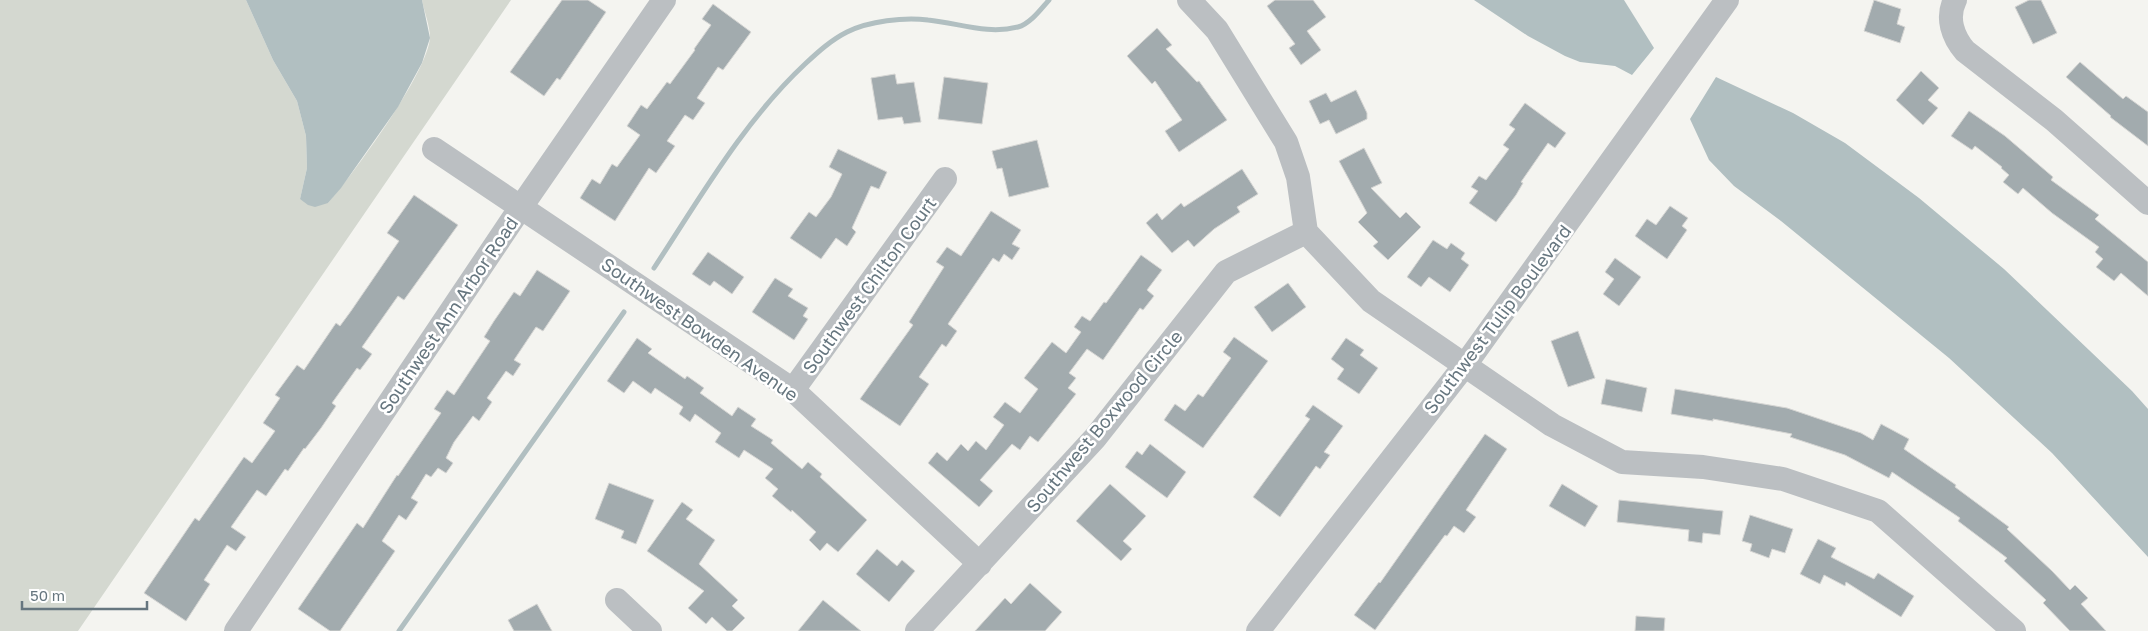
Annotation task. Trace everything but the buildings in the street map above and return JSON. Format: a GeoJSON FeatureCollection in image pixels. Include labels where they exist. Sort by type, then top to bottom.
{"type":"FeatureCollection","features":[{"type":"Feature","properties":{"kind":"street","name":"Southwest Ann Arbor Road"},"geometry":{"type":"LineString","coordinates":[[236,631],[521,206],[664,0]]}},
{"type":"Feature","properties":{"kind":"street"},"geometry":{"type":"LineString","coordinates":[[1189,0],[1217,30],[1286,142],[1298,177],[1306,232],[1371,301],[1552,425],[1622,462],[1704,467],[1783,479],[1878,511],[2014,631]]}},
{"type":"Feature","properties":{"kind":"street","name":"Southwest Tulip Boulevard"},"geometry":{"type":"LineString","coordinates":[[1258,631],[1465,364],[1727,0]]}},
{"type":"Feature","properties":{"kind":"street"},"geometry":{"type":"LineString","coordinates":[[1955,0],[1951,7],[1951,24],[1958,42],[1965,51],[2054,120],[2148,203]]}},
{"type":"Feature","properties":{"kind":"street","name":"Southwest Bowden Avenue"},"geometry":{"type":"LineString","coordinates":[[434,149],[793,390],[980,564]]}},
{"type":"Feature","properties":{"kind":"street","name":"Southwest Chilton Court"},"geometry":{"type":"LineString","coordinates":[[793,390],[945,179]]}},
{"type":"Feature","properties":{"kind":"street","name":"Southwest Boxwood Circle"},"geometry":{"type":"LineString","coordinates":[[917,631],[1095,438],[1226,272],[1306,232]]}},
{"type":"Feature","properties":{"kind":"street"},"geometry":{"type":"LineString","coordinates":[[617,600],[650,631]]}},
{"type":"Feature","properties":{"kind":"shaded area"},"geometry":{"type":"Polygon","coordinates":[[[0,0],[246,0],[273,60],[297,101],[306,136],[307,168],[300,199],[328,203],[371,148],[417,73],[426,53],[430,37],[422,0],[511,0],[78,631],[0,631],[0,0]]]}},
{"type":"Feature","properties":{"kind":"shaded area"},"geometry":{"type":"Polygon","coordinates":[[[246,0],[422,0],[430,38],[422,63],[398,107],[341,188],[328,203],[315,207],[308,205],[300,199],[307,168],[306,136],[297,101],[273,60],[246,0]]]}},
{"type":"Feature","properties":{"kind":"shaded area"},"geometry":{"type":"Polygon","coordinates":[[[1474,0],[1624,0],[1654,48],[1632,75],[1615,66],[1580,62],[1528,36],[1474,0]]]}},
{"type":"Feature","properties":{"kind":"shaded area"},"geometry":{"type":"Polygon","coordinates":[[[1716,77],[1793,113],[1845,143],[1919,198],[2004,269],[2132,391],[2148,409],[2148,557],[2052,453],[1949,358],[1781,221],[1734,186],[1709,160],[1690,119],[1716,77]]]}},
{"type":"Feature","properties":{"kind":"waterway"},"geometry":{"type":"LineString","coordinates":[[654,268],[706,188],[762,110],[805,64],[836,39],[856,28],[898,20],[919,19],[995,30],[1018,27],[1027,23],[1049,0]]}},
{"type":"Feature","properties":{"kind":"waterway"},"geometry":{"type":"LineString","coordinates":[[399,631],[624,312]]}}]}
